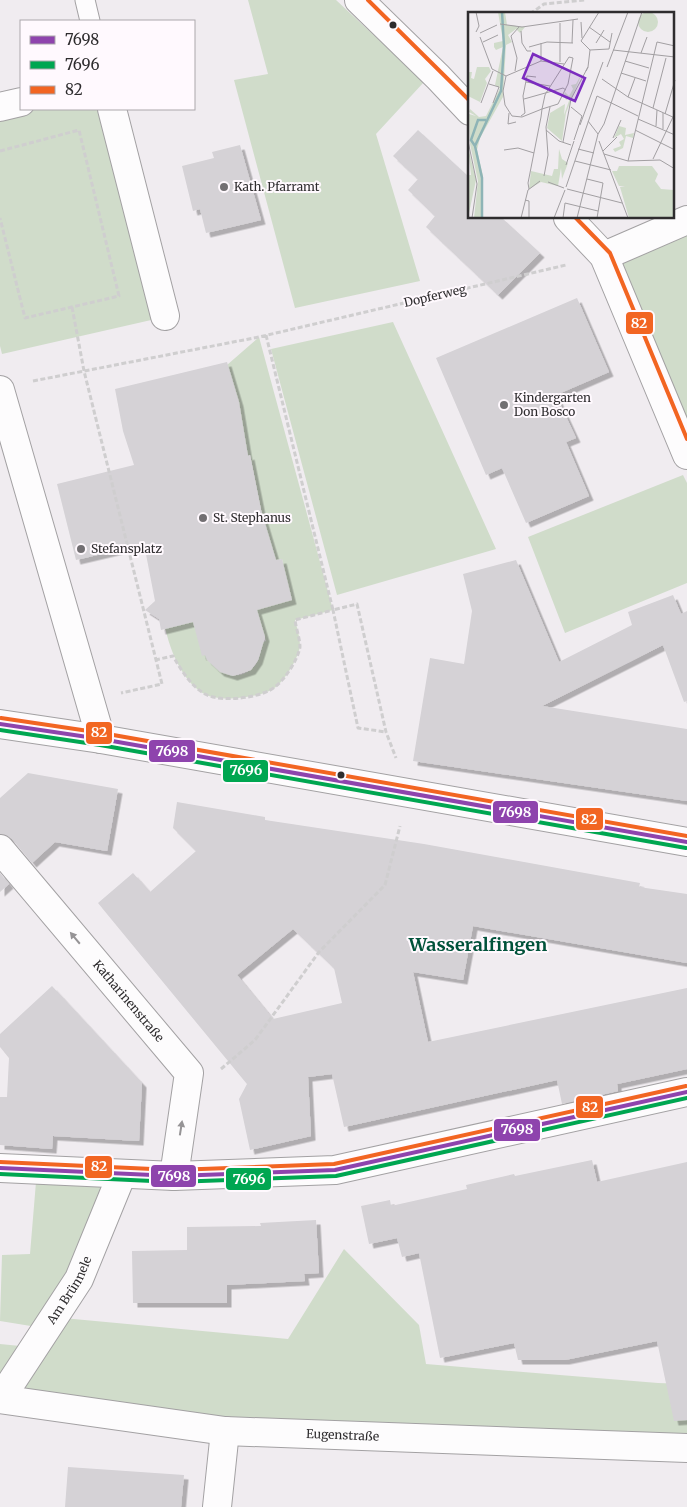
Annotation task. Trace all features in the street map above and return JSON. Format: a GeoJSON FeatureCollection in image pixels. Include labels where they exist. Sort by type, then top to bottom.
{"type":"FeatureCollection","features":[{"type":"Feature","properties":{"kind":"street"},"geometry":{"type":"LineString","coordinates":[[359,0],[468,109]]}},
{"type":"Feature","properties":{"kind":"street"},"geometry":{"type":"LineString","coordinates":[[0,107],[20,102]]}},
{"type":"Feature","properties":{"kind":"street"},"geometry":{"type":"LineString","coordinates":[[112,110],[165,316]]}},
{"type":"Feature","properties":{"kind":"street"},"geometry":{"type":"LineString","coordinates":[[569,219],[604,256],[687,455]]}},
{"type":"Feature","properties":{"kind":"street"},"geometry":{"type":"LineString","coordinates":[[604,256],[687,220]]}},
{"type":"Feature","properties":{"kind":"street"},"geometry":{"type":"LineString","coordinates":[[0,390],[101,740]]}},
{"type":"Feature","properties":{"kind":"street"},"geometry":{"type":"LineString","coordinates":[[0,724],[687,842]]}},
{"type":"Feature","properties":{"kind":"street","name":"Katharinenstraße"},"geometry":{"type":"LineString","coordinates":[[0,849],[189,1073],[174,1176]]}},
{"type":"Feature","properties":{"kind":"street"},"geometry":{"type":"LineString","coordinates":[[0,1168],[174,1176],[335,1170],[687,1092]]}},
{"type":"Feature","properties":{"kind":"street","name":"Am Brünnele"},"geometry":{"type":"LineString","coordinates":[[1,1399],[79,1279],[122,1174]]}},
{"type":"Feature","properties":{"kind":"street","name":"Eugenstraße"},"geometry":{"type":"LineString","coordinates":[[1,1399],[225,1431],[687,1448]]}},
{"type":"Feature","properties":{"kind":"street"},"geometry":{"type":"LineString","coordinates":[[217,1507],[225,1431]]}},
{"type":"Feature","properties":{"kind":"lane"},"geometry":{"type":"LineString","coordinates":[[85,0],[90,20]]}},
{"type":"Feature","properties":{"kind":"path"},"geometry":{"type":"LineString","coordinates":[[533,12],[544,4],[585,0]]}},
{"type":"Feature","properties":{"kind":"path"},"geometry":{"type":"LineString","coordinates":[[0,151],[78,130],[119,296],[25,318],[0,218]]}},
{"type":"Feature","properties":{"kind":"path","name":"Dopferweg"},"geometry":{"type":"LineString","coordinates":[[28,382],[266,335],[604,256]]}},
{"type":"Feature","properties":{"kind":"path"},"geometry":{"type":"LineString","coordinates":[[72,307],[84,371],[162,684],[89,700]]}},
{"type":"Feature","properties":{"kind":"path"},"geometry":{"type":"LineString","coordinates":[[266,335],[333,610],[358,728],[386,732]]}},
{"type":"Feature","properties":{"kind":"path"},"geometry":{"type":"LineString","coordinates":[[156,660],[174,656],[190,681],[206,695],[229,699],[256,695],[276,687],[291,668],[300,647],[295,620],[357,604],[386,732],[409,793],[385,885],[320,952],[255,1040],[186,1098]]}},
{"type":"Feature","properties":{"kind":"green space"},"geometry":{"type":"Polygon","coordinates":[[[248,0],[336,0],[424,82],[376,134],[420,281],[295,308],[234,80],[268,74],[248,0]]]}},
{"type":"Feature","properties":{"kind":"green space"},"geometry":{"type":"Polygon","coordinates":[[[20,109],[106,110],[160,318],[2,354],[0,346],[0,113],[20,109]]]}},
{"type":"Feature","properties":{"kind":"green space"},"geometry":{"type":"Polygon","coordinates":[[[687,235],[687,422],[619,263],[687,235]]]}},
{"type":"Feature","properties":{"kind":"green space"},"geometry":{"type":"Polygon","coordinates":[[[393,322],[496,549],[337,595],[271,349],[393,322]]]}},
{"type":"Feature","properties":{"kind":"green space"},"geometry":{"type":"Polygon","coordinates":[[[259,337],[333,610],[295,620],[300,640],[299,651],[291,668],[277,686],[263,693],[243,698],[213,697],[198,690],[184,675],[170,646],[165,627],[198,620],[205,655],[217,668],[230,675],[243,674],[250,670],[256,664],[263,642],[266,641],[255,607],[283,565],[282,559],[276,561],[264,524],[250,455],[248,456],[227,365],[259,337]]]}},
{"type":"Feature","properties":{"kind":"green space"},"geometry":{"type":"Polygon","coordinates":[[[683,475],[687,483],[687,583],[565,633],[528,537],[683,475]]]}},
{"type":"Feature","properties":{"kind":"green space"},"geometry":{"type":"Polygon","coordinates":[[[36,1182],[109,1185],[69,1274],[37,1327],[0,1321],[2,1255],[30,1254],[36,1182]]]}},
{"type":"Feature","properties":{"kind":"green space"},"geometry":{"type":"Polygon","coordinates":[[[344,1249],[419,1325],[426,1364],[687,1384],[687,1440],[224,1422],[13,1393],[63,1318],[288,1339],[344,1249]]]}},
{"type":"Feature","properties":{"kind":"green space"},"geometry":{"type":"Polygon","coordinates":[[[0,1344],[20,1346],[0,1378],[0,1344]]]}},
{"type":"Feature","properties":{"kind":"building"},"geometry":{"type":"Polygon","coordinates":[[[418,130],[468,176],[468,219],[503,219],[540,253],[498,295],[426,227],[435,216],[408,190],[418,179],[393,156],[418,130]]]}},
{"type":"Feature","properties":{"kind":"building","name":"Kath. Pfarramt"},"geometry":{"type":"Polygon","coordinates":[[[240,145],[261,220],[206,233],[200,209],[193,211],[182,166],[214,158],[212,152],[240,145]]]}},
{"type":"Feature","properties":{"kind":"building","name":"Kindergarten Don Bosco"},"geometry":{"type":"Polygon","coordinates":[[[577,298],[609,372],[556,395],[576,438],[566,442],[589,496],[526,523],[502,468],[486,475],[436,358],[577,298]]]}},
{"type":"Feature","properties":{"kind":"building","name":"St. Stephanus"},"geometry":{"type":"Polygon","coordinates":[[[227,362],[239,402],[248,456],[250,455],[261,510],[276,560],[282,559],[292,600],[257,610],[265,637],[258,660],[251,670],[233,676],[220,672],[207,660],[205,655],[202,656],[193,622],[161,630],[159,619],[145,610],[155,601],[144,544],[76,560],[57,484],[134,465],[123,431],[115,389],[227,362]]]}},
{"type":"Feature","properties":{"kind":"building"},"geometry":{"type":"Polygon","coordinates":[[[516,560],[559,662],[632,625],[628,612],[673,595],[681,614],[687,611],[687,701],[684,702],[663,645],[542,706],[687,729],[687,801],[413,761],[430,658],[464,664],[472,611],[463,574],[516,560]]]}},
{"type":"Feature","properties":{"kind":"building"},"geometry":{"type":"Polygon","coordinates":[[[28,773],[118,789],[107,851],[55,842],[32,863],[12,839],[0,834],[0,798],[28,773]]]}},
{"type":"Feature","properties":{"kind":"building"},"geometry":{"type":"Polygon","coordinates":[[[177,802],[265,817],[265,820],[424,844],[640,883],[639,887],[687,894],[687,963],[473,926],[463,980],[413,972],[428,1042],[687,988],[687,1069],[617,1084],[618,1091],[562,1104],[557,1080],[344,1127],[332,1074],[308,1077],[311,1136],[250,1150],[239,1099],[247,1084],[98,903],[133,873],[150,892],[196,851],[173,828],[177,802]],[[293,929],[237,975],[273,1019],[342,1003],[334,968],[293,929]]]}},
{"type":"Feature","properties":{"kind":"building"},"geometry":{"type":"Polygon","coordinates":[[[0,873],[9,884],[0,892],[0,873]]]}},
{"type":"Feature","properties":{"kind":"building"},"geometry":{"type":"Polygon","coordinates":[[[52,986],[142,1083],[139,1141],[53,1136],[52,1149],[0,1145],[0,1097],[7,1097],[9,1058],[0,1047],[0,1034],[52,986]]]}},
{"type":"Feature","properties":{"kind":"building"},"geometry":{"type":"Polygon","coordinates":[[[592,1160],[597,1182],[687,1162],[687,1420],[674,1421],[657,1341],[565,1360],[518,1360],[514,1343],[440,1358],[419,1253],[402,1257],[397,1238],[369,1244],[361,1206],[390,1200],[391,1206],[467,1189],[466,1185],[514,1174],[515,1176],[592,1160]]]}},
{"type":"Feature","properties":{"kind":"building"},"geometry":{"type":"Polygon","coordinates":[[[316,1220],[319,1273],[304,1274],[305,1281],[227,1285],[227,1303],[133,1303],[132,1251],[187,1250],[187,1227],[261,1226],[260,1223],[316,1220]]]}},
{"type":"Feature","properties":{"kind":"building"},"geometry":{"type":"Polygon","coordinates":[[[68,1467],[184,1475],[181,1507],[65,1507],[68,1467]]]}},
{"type":"Feature","properties":{"kind":"transit line","name":"82"},"geometry":{"type":"LineString","coordinates":[[368,0],[468,99]]}},
{"type":"Feature","properties":{"kind":"transit line","name":"82"},"geometry":{"type":"LineString","coordinates":[[577,219],[610,253],[687,439]]}},
{"type":"Feature","properties":{"kind":"transit line","name":"82"},"geometry":{"type":"LineString","coordinates":[[1,718],[102,733],[687,836]]}},
{"type":"Feature","properties":{"kind":"transit line","name":"7698"},"geometry":{"type":"LineString","coordinates":[[0,724],[101,739],[687,842]]}},
{"type":"Feature","properties":{"kind":"transit line","name":"7696"},"geometry":{"type":"LineString","coordinates":[[0,730],[100,745],[686,848]]}},
{"type":"Feature","properties":{"kind":"transit line","name":"82"},"geometry":{"type":"LineString","coordinates":[[0,1162],[174,1170],[334,1164],[686,1086]]}},
{"type":"Feature","properties":{"kind":"transit line","name":"7698"},"geometry":{"type":"LineString","coordinates":[[0,1168],[174,1176],[335,1170],[687,1092]]}},
{"type":"Feature","properties":{"kind":"transit line","name":"7696"},"geometry":{"type":"LineString","coordinates":[[0,1174],[174,1182],[336,1176],[687,1098]]}},
{"type":"Feature","properties":{"kind":"place","name":"Kath. Pfarramt"},"geometry":{"type":"Point","coordinates":[224,187]}},
{"type":"Feature","properties":{"kind":"place","name":"Kindergarten Don Bosco"},"geometry":{"type":"Point","coordinates":[504,405]}},
{"type":"Feature","properties":{"kind":"place","name":"St. Stephanus"},"geometry":{"type":"Point","coordinates":[203,518]}},
{"type":"Feature","properties":{"kind":"place","name":"Stefansplatz"},"geometry":{"type":"Point","coordinates":[81,549]}},
{"type":"Feature","properties":{"kind":"district","name":"Wasseralfingen"},"geometry":{"type":"Point","coordinates":[478,945]}}]}
